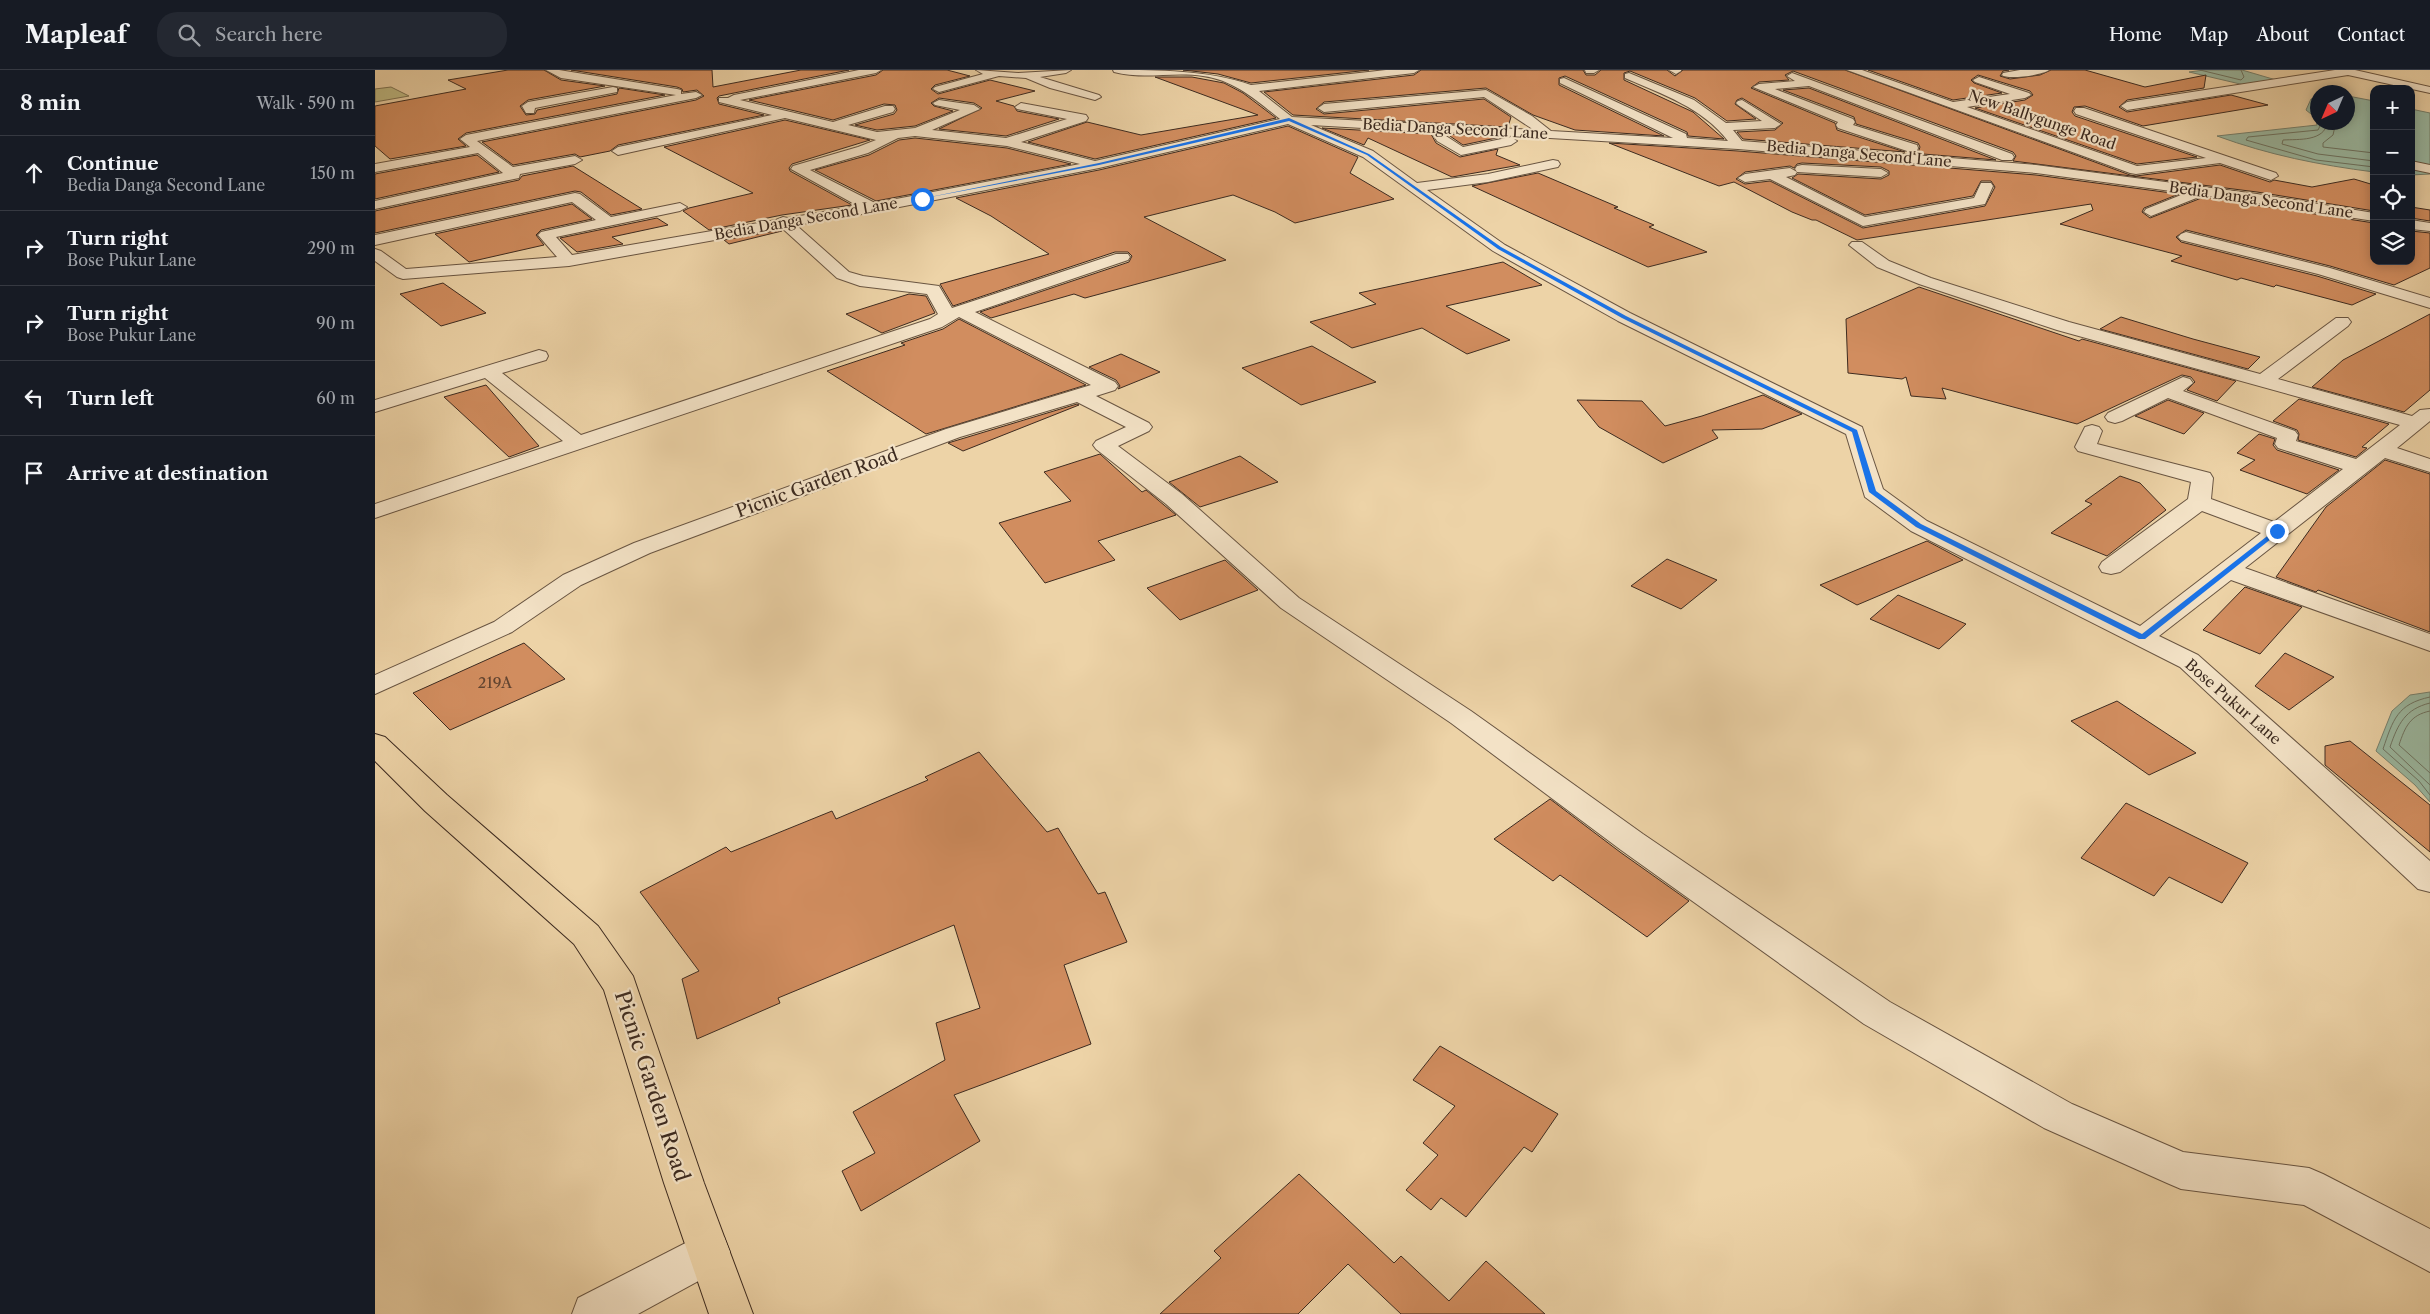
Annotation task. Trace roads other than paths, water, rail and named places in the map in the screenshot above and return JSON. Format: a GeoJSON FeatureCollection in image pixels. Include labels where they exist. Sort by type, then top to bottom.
{"type":"FeatureCollection","features":[{"type":"Feature","properties":{"kind":"main road","name":"Picnic Garden Road"},"geometry":{"type":"LineString","coordinates":[[375,744],[436,803],[586,935],[620,986],[681,1174],[731,1314]]}},
{"type":"Feature","properties":{"kind":"street"},"geometry":{"type":"LineString","coordinates":[[551,70],[561,75],[710,97],[877,136],[915,132],[1007,142],[1099,164]]}},
{"type":"Feature","properties":{"kind":"street"},"geometry":{"type":"LineString","coordinates":[[375,205],[514,175],[466,139],[876,70]]}},
{"type":"Feature","properties":{"kind":"street"},"geometry":{"type":"LineString","coordinates":[[981,70],[998,74],[1027,75],[1066,70]]}},
{"type":"Feature","properties":{"kind":"street","name":"Bose Pukur Lane"},"geometry":{"type":"LineString","coordinates":[[1118,70],[1169,74],[1205,71],[1230,78],[1249,88],[1283,116],[1355,147],[1415,187],[1499,248],[1624,317],[1855,431],[1873,492],[1919,526],[2189,661],[2430,880]]}},
{"type":"Feature","properties":{"kind":"street"},"geometry":{"type":"LineString","coordinates":[[1249,88],[1414,70]]}},
{"type":"Feature","properties":{"kind":"street","name":"New Ballygunge Road"},"geometry":{"type":"LineString","coordinates":[[1852,70],[2135,170],[2198,190]]}},
{"type":"Feature","properties":{"kind":"street"},"geometry":{"type":"LineString","coordinates":[[2007,75],[2044,70]]}},
{"type":"Feature","properties":{"kind":"street"},"geometry":{"type":"LineString","coordinates":[[2127,106],[2344,71],[2430,90]]}},
{"type":"Feature","properties":{"kind":"street"},"geometry":{"type":"LineString","coordinates":[[2378,78],[2401,72]]}},
{"type":"Feature","properties":{"kind":"street"},"geometry":{"type":"LineString","coordinates":[[1786,73],[2036,169]]}},
{"type":"Feature","properties":{"kind":"street"},"geometry":{"type":"LineString","coordinates":[[939,88],[998,74]]}},
{"type":"Feature","properties":{"kind":"street"},"geometry":{"type":"LineString","coordinates":[[1027,75],[1054,86],[1095,97]]}},
{"type":"Feature","properties":{"kind":"street"},"geometry":{"type":"LineString","coordinates":[[1629,76],[1688,101],[1726,127],[1739,145]]}},
{"type":"Feature","properties":{"kind":"street"},"geometry":{"type":"LineString","coordinates":[[1949,105],[2025,95],[1979,80]]}},
{"type":"Feature","properties":{"kind":"street"},"geometry":{"type":"LineString","coordinates":[[1564,81],[1694,142]]}},
{"type":"Feature","properties":{"kind":"street"},"geometry":{"type":"LineString","coordinates":[[1809,83],[1759,87],[1849,122],[1842,125],[1953,162]]}},
{"type":"Feature","properties":{"kind":"street"},"geometry":{"type":"LineString","coordinates":[[530,110],[528,106],[633,86]]}},
{"type":"Feature","properties":{"kind":"street"},"geometry":{"type":"LineString","coordinates":[[2216,92],[2249,101]]}},
{"type":"Feature","properties":{"kind":"street"},"geometry":{"type":"LineString","coordinates":[[1283,116],[1486,94],[1528,119],[1542,134]]}},
{"type":"Feature","properties":{"kind":"street"},"geometry":{"type":"LineString","coordinates":[[915,132],[974,109],[939,103]]}},
{"type":"Feature","properties":{"kind":"street"},"geometry":{"type":"LineString","coordinates":[[1726,127],[1775,124],[1742,103]]}},
{"type":"Feature","properties":{"kind":"street"},"geometry":{"type":"LineString","coordinates":[[1007,142],[1081,118],[1021,108]]}},
{"type":"Feature","properties":{"kind":"street"},"geometry":{"type":"LineString","coordinates":[[834,126],[889,109]]}},
{"type":"Feature","properties":{"kind":"street"},"geometry":{"type":"LineString","coordinates":[[2079,111],[2271,176]]}},
{"type":"Feature","properties":{"kind":"street"},"geometry":{"type":"LineString","coordinates":[[618,151],[788,115]]}},
{"type":"Feature","properties":{"kind":"street","name":"Bedia Danga Second Lane"},"geometry":{"type":"LineString","coordinates":[[375,254],[403,274],[546,264],[564,255],[874,208],[1099,164],[1283,116],[1437,128],[1739,145],[2036,169],[2198,190],[2370,216]]}},
{"type":"Feature","properties":{"kind":"street"},"geometry":{"type":"LineString","coordinates":[[1437,128],[1441,138],[1461,151],[1542,134]]}},
{"type":"Feature","properties":{"kind":"street"},"geometry":{"type":"LineString","coordinates":[[874,208],[798,169],[863,150],[898,134]]}},
{"type":"Feature","properties":{"kind":"street"},"geometry":{"type":"LineString","coordinates":[[1779,148],[1767,153],[1802,169],[1828,172],[1891,173]]}},
{"type":"Feature","properties":{"kind":"street"},"geometry":{"type":"LineString","coordinates":[[375,168],[481,149]]}},
{"type":"Feature","properties":{"kind":"street"},"geometry":{"type":"LineString","coordinates":[[509,172],[575,160]]}},
{"type":"Feature","properties":{"kind":"street"},"geometry":{"type":"LineString","coordinates":[[2135,170],[2225,160]]}},
{"type":"Feature","properties":{"kind":"street"},"geometry":{"type":"LineString","coordinates":[[1415,187],[1488,178],[1553,164]]}},
{"type":"Feature","properties":{"kind":"street"},"geometry":{"type":"LineString","coordinates":[[2415,165],[2430,169]]}},
{"type":"Feature","properties":{"kind":"street"},"geometry":{"type":"LineString","coordinates":[[1745,178],[1802,169]]}},
{"type":"Feature","properties":{"kind":"street"},"geometry":{"type":"LineString","coordinates":[[1773,175],[1863,222],[1980,202],[1986,186]]}},
{"type":"Feature","properties":{"kind":"street"},"geometry":{"type":"LineString","coordinates":[[2151,212],[2198,190]]}},
{"type":"Feature","properties":{"kind":"street"},"geometry":{"type":"LineString","coordinates":[[375,240],[575,197],[611,229]]}},
{"type":"Feature","properties":{"kind":"street"},"geometry":{"type":"LineString","coordinates":[[564,255],[611,229],[680,207]]}},
{"type":"Feature","properties":{"kind":"street"},"geometry":{"type":"LineString","coordinates":[[783,221],[843,275],[859,281],[933,290],[947,315]]}},
{"type":"Feature","properties":{"kind":"street"},"geometry":{"type":"LineString","coordinates":[[2415,225],[2430,227]]}},
{"type":"Feature","properties":{"kind":"street"},"geometry":{"type":"LineString","coordinates":[[2186,237],[2324,271],[2430,303]]}},
{"type":"Feature","properties":{"kind":"street"},"geometry":{"type":"LineString","coordinates":[[1857,244],[1883,264],[1925,281],[2063,326],[2422,424]]}},
{"type":"Feature","properties":{"kind":"street"},"geometry":{"type":"LineString","coordinates":[[375,511],[936,323],[947,315],[1122,257]]}},
{"type":"Feature","properties":{"kind":"street","name":"Picnic Garden Road"},"geometry":{"type":"LineString","coordinates":[[375,685],[503,627],[572,580],[642,548],[953,433],[1108,386],[961,311],[947,315]]}},
{"type":"Feature","properties":{"kind":"street"},"geometry":{"type":"LineString","coordinates":[[2263,381],[2342,322]]}},
{"type":"Feature","properties":{"kind":"street"},"geometry":{"type":"LineString","coordinates":[[375,406],[539,356]]}},
{"type":"Feature","properties":{"kind":"street"},"geometry":{"type":"LineString","coordinates":[[2115,417],[2214,367]]}},
{"type":"Feature","properties":{"kind":"street"},"geometry":{"type":"LineString","coordinates":[[488,371],[578,443]]}},
{"type":"Feature","properties":{"kind":"street"},"geometry":{"type":"LineString","coordinates":[[2166,391],[2288,435],[2285,444],[2360,467]]}},
{"type":"Feature","properties":{"kind":"street"},"geometry":{"type":"LineString","coordinates":[[1079,395],[1142,427],[1103,445],[1174,498],[1291,603],[1461,717],[1632,842],[1877,1013],[2058,1116],[2181,1170],[2309,1188],[2430,1251]]}},
{"type":"Feature","properties":{"kind":"street"},"geometry":{"type":"LineString","coordinates":[[2142,637],[2360,467],[2422,424]]}},
{"type":"Feature","properties":{"kind":"street"},"geometry":{"type":"LineString","coordinates":[[2092,431],[2085,447],[2202,478],[2199,502],[2111,567]]}},
{"type":"Feature","properties":{"kind":"street"},"geometry":{"type":"LineString","coordinates":[[2383,450],[2430,466]]}},
{"type":"Feature","properties":{"kind":"street"},"geometry":{"type":"LineString","coordinates":[[2199,502],[2277,531]]}},
{"type":"Feature","properties":{"kind":"street"},"geometry":{"type":"LineString","coordinates":[[2227,570],[2430,643]]}},
{"type":"Feature","properties":{"kind":"street"},"geometry":{"type":"LineString","coordinates":[[594,1314],[709,1252]]}},
{"type":"Feature","properties":{"kind":"water"},"geometry":{"type":"Polygon","coordinates":[[[2242,70],[2283,82],[2253,87],[2189,72],[2242,70]]]}},
{"type":"Feature","properties":{"kind":"water"},"geometry":{"type":"Polygon","coordinates":[[[2355,97],[2370,100],[2370,171],[2294,158],[2256,149],[2217,136],[2310,126],[2310,130],[2355,130],[2355,97]]]}},
{"type":"Feature","properties":{"kind":"water"},"geometry":{"type":"Polygon","coordinates":[[[2310,101],[2310,113],[2306,110],[2310,101]]]}},
{"type":"Feature","properties":{"kind":"water"},"geometry":{"type":"Polygon","coordinates":[[[2415,110],[2430,113],[2430,174],[2415,175],[2415,110]]]}},
{"type":"Feature","properties":{"kind":"water"},"geometry":{"type":"Polygon","coordinates":[[[2430,692],[2430,802],[2415,785],[2376,751],[2392,711],[2410,695],[2430,692]]]}}]}
